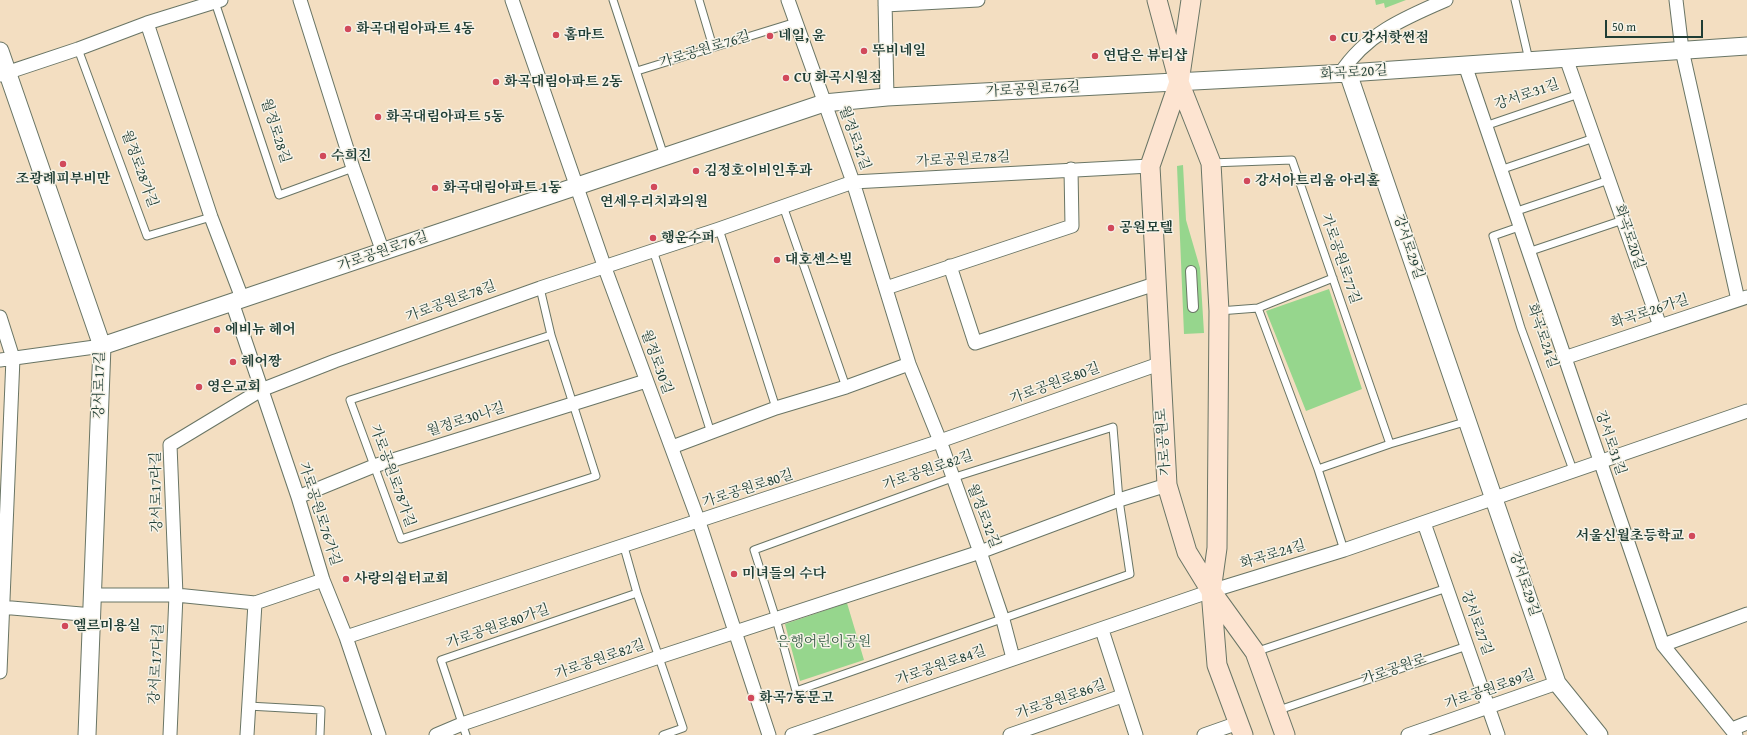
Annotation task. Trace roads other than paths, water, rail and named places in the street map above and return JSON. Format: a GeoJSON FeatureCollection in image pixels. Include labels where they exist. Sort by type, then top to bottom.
{"type":"FeatureCollection","features":[{"type":"Feature","properties":{"kind":"main road","name":"가로공원로"},"geometry":{"type":"LineString","coordinates":[[1158,0],[1179,82],[1211,163],[1219,311],[1217,548],[1211,591],[1217,665],[1240,729]]}},
{"type":"Feature","properties":{"kind":"main road","name":"가로공원로"},"geometry":{"type":"LineString","coordinates":[[1191,0],[1179,82],[1150,166],[1159,364],[1167,485],[1188,552],[1211,591],[1255,652],[1285,735]]}},
{"type":"Feature","properties":{"kind":"street"},"geometry":{"type":"LineString","coordinates":[[300,0],[353,168],[383,252]]}},
{"type":"Feature","properties":{"kind":"street","name":"월정로32길"},"geometry":{"type":"LineString","coordinates":[[788,0],[853,182],[909,364],[940,442],[980,552],[1003,620],[1013,658]]}},
{"type":"Feature","properties":{"kind":"street"},"geometry":{"type":"LineString","coordinates":[[887,97],[885,2],[978,0]]}},
{"type":"Feature","properties":{"kind":"street"},"geometry":{"type":"LineString","coordinates":[[1158,0],[1170,23],[1175,25],[1184,21],[1191,0]]}},
{"type":"Feature","properties":{"kind":"street"},"geometry":{"type":"LineString","coordinates":[[1344,73],[1349,60],[1368,41],[1389,29],[1398,21],[1446,0]]}},
{"type":"Feature","properties":{"kind":"street"},"geometry":{"type":"LineString","coordinates":[[1676,0],[1682,50],[1742,298]]}},
{"type":"Feature","properties":{"kind":"street"},"geometry":{"type":"LineString","coordinates":[[4,74],[78,50],[147,23],[218,1]]}},
{"type":"Feature","properties":{"kind":"street","name":"월정로30길"},"geometry":{"type":"LineString","coordinates":[[514,1],[604,267],[672,447],[769,735]]}},
{"type":"Feature","properties":{"kind":"street"},"geometry":{"type":"LineString","coordinates":[[147,23],[237,300]]}},
{"type":"Feature","properties":{"kind":"street","name":"화곡로20길"},"geometry":{"type":"LineString","coordinates":[[1179,82],[1344,73],[1747,46]]}},
{"type":"Feature","properties":{"kind":"street","name":"강서로17길"},"geometry":{"type":"LineString","coordinates":[[0,51],[4,74],[102,346],[94,595],[87,735]]}},
{"type":"Feature","properties":{"kind":"street","name":"화곡로20길"},"geometry":{"type":"LineString","coordinates":[[1566,58],[1660,326]]}},
{"type":"Feature","properties":{"kind":"street","name":"강서로31길"},"geometry":{"type":"LineString","coordinates":[[1464,65],[1599,462],[1663,644],[1734,732],[1747,723]]}},
{"type":"Feature","properties":{"kind":"street","name":"강서로29길"},"geometry":{"type":"LineString","coordinates":[[1344,73],[1495,498],[1557,683],[1599,735]]}},
{"type":"Feature","properties":{"kind":"street","name":"가로공원로76길"},"geometry":{"type":"LineString","coordinates":[[102,346],[824,103],[887,97],[1179,82]]}},
{"type":"Feature","properties":{"kind":"street","name":"가로공원로78길"},"geometry":{"type":"LineString","coordinates":[[261,390],[342,358],[540,288],[719,229],[853,182],[1072,169],[1150,166]]}},
{"type":"Feature","properties":{"kind":"street"},"geometry":{"type":"LineString","coordinates":[[886,288],[1072,226],[1072,169]]}},
{"type":"Feature","properties":{"kind":"street"},"geometry":{"type":"LineString","coordinates":[[950,266],[975,343],[1155,284]]}},
{"type":"Feature","properties":{"kind":"street"},"geometry":{"type":"LineString","coordinates":[[1191,271],[1193,307]]}},
{"type":"Feature","properties":{"kind":"street","name":"화곡로26가길"},"geometry":{"type":"LineString","coordinates":[[1564,358],[1742,298]]}},
{"type":"Feature","properties":{"kind":"street","name":"가로공원로76가길"},"geometry":{"type":"LineString","coordinates":[[237,300],[261,390],[298,498],[323,580],[346,637],[379,735]]}},
{"type":"Feature","properties":{"kind":"street"},"geometry":{"type":"LineString","coordinates":[[0,317],[6,359],[0,672]]}},
{"type":"Feature","properties":{"kind":"street"},"geometry":{"type":"LineString","coordinates":[[6,359],[102,346]]}},
{"type":"Feature","properties":{"kind":"street"},"geometry":{"type":"LineString","coordinates":[[672,447],[776,408],[846,387],[909,364]]}},
{"type":"Feature","properties":{"kind":"street","name":"가로공원로80길"},"geometry":{"type":"LineString","coordinates":[[346,637],[940,442],[1159,364]]}},
{"type":"Feature","properties":{"kind":"street","name":"월정로30나길"},"geometry":{"type":"LineString","coordinates":[[298,498],[374,466],[646,381]]}},
{"type":"Feature","properties":{"kind":"street","name":"강서로17라길"},"geometry":{"type":"LineString","coordinates":[[176,595],[170,445],[261,390]]}},
{"type":"Feature","properties":{"kind":"street","name":"화곡로24길"},"geometry":{"type":"LineString","coordinates":[[1211,591],[1344,550],[1747,411]]}},
{"type":"Feature","properties":{"kind":"street","name":"가로공원로82길"},"geometry":{"type":"LineString","coordinates":[[436,735],[464,730],[659,657],[980,552],[1119,500],[1167,485]]}},
{"type":"Feature","properties":{"kind":"street","name":"강서로27길"},"geometry":{"type":"LineString","coordinates":[[1424,523],[1498,735]]}},
{"type":"Feature","properties":{"kind":"street"},"geometry":{"type":"LineString","coordinates":[[94,595],[176,595],[255,603],[323,580]]}},
{"type":"Feature","properties":{"kind":"street","name":"가로공원로84길"},"geometry":{"type":"LineString","coordinates":[[792,735],[1013,658],[1102,630],[1211,591]]}},
{"type":"Feature","properties":{"kind":"street","name":"강서로17다길"},"geometry":{"type":"LineString","coordinates":[[170,735],[176,595]]}},
{"type":"Feature","properties":{"kind":"street"},"geometry":{"type":"LineString","coordinates":[[247,735],[255,603]]}},
{"type":"Feature","properties":{"kind":"street"},"geometry":{"type":"LineString","coordinates":[[2,608],[93,615]]}},
{"type":"Feature","properties":{"kind":"street"},"geometry":{"type":"LineString","coordinates":[[1663,644],[1747,614]]}},
{"type":"Feature","properties":{"kind":"street"},"geometry":{"type":"LineString","coordinates":[[1102,630],[1122,696],[1136,735]]}},
{"type":"Feature","properties":{"kind":"street","name":"가로공원로89길"},"geometry":{"type":"LineString","coordinates":[[1408,735],[1434,731],[1489,707],[1557,683]]}},
{"type":"Feature","properties":{"kind":"street","name":"가로공원로86길"},"geometry":{"type":"LineString","coordinates":[[1010,735],[1122,696]]}},
{"type":"Feature","properties":{"kind":"street"},"geometry":{"type":"LineString","coordinates":[[1204,735],[1240,729]]}},
{"type":"Feature","properties":{"kind":"lane"},"geometry":{"type":"LineString","coordinates":[[613,0],[664,156]]}},
{"type":"Feature","properties":{"kind":"lane"},"geometry":{"type":"LineString","coordinates":[[699,0],[713,47]]}},
{"type":"Feature","properties":{"kind":"lane"},"geometry":{"type":"LineString","coordinates":[[1515,0],[1530,61]]}},
{"type":"Feature","properties":{"kind":"lane","name":"월정로28길"},"geometry":{"type":"LineString","coordinates":[[218,1],[279,195],[353,168]]}},
{"type":"Feature","properties":{"kind":"lane","name":"가로공원로76길"},"geometry":{"type":"LineString","coordinates":[[637,70],[796,22]]}},
{"type":"Feature","properties":{"kind":"lane","name":"월정로28가길"},"geometry":{"type":"LineString","coordinates":[[78,50],[147,236],[211,217]]}},
{"type":"Feature","properties":{"kind":"lane","name":"강서로31길"},"geometry":{"type":"LineString","coordinates":[[1485,126],[1579,94]]}},
{"type":"Feature","properties":{"kind":"lane"},"geometry":{"type":"LineString","coordinates":[[1500,170],[1594,138]]}},
{"type":"Feature","properties":{"kind":"lane","name":"가로공원로77길"},"geometry":{"type":"LineString","coordinates":[[1211,163],[1292,160],[1390,444]]}},
{"type":"Feature","properties":{"kind":"lane"},"geometry":{"type":"LineString","coordinates":[[1514,212],[1609,180]]}},
{"type":"Feature","properties":{"kind":"lane"},"geometry":{"type":"LineString","coordinates":[[782,206],[846,387]]}},
{"type":"Feature","properties":{"kind":"lane"},"geometry":{"type":"LineString","coordinates":[[1528,252],[1623,220]]}},
{"type":"Feature","properties":{"kind":"lane","name":"화곡로24길"},"geometry":{"type":"LineString","coordinates":[[1519,227],[1493,236],[1521,328],[1573,470]]}},
{"type":"Feature","properties":{"kind":"lane"},"geometry":{"type":"LineString","coordinates":[[719,229],[776,408]]}},
{"type":"Feature","properties":{"kind":"lane"},"geometry":{"type":"LineString","coordinates":[[653,250],[711,433]]}},
{"type":"Feature","properties":{"kind":"lane"},"geometry":{"type":"LineString","coordinates":[[1219,311],[1258,308],[1333,278]]}},
{"type":"Feature","properties":{"kind":"lane","name":"가로공원로78가길"},"geometry":{"type":"LineString","coordinates":[[540,288],[550,335],[596,476],[401,539],[350,400],[550,335]]}},
{"type":"Feature","properties":{"kind":"lane"},"geometry":{"type":"LineString","coordinates":[[1258,308],[1318,469],[1344,550]]}},
{"type":"Feature","properties":{"kind":"lane"},"geometry":{"type":"LineString","coordinates":[[1318,469],[1390,444],[1468,421]]}},
{"type":"Feature","properties":{"kind":"lane","name":"가로공원로82길"},"geometry":{"type":"LineString","coordinates":[[1113,426],[1119,500],[1130,574],[1003,620],[796,691],[776,619],[754,550],[952,478],[1113,426]]}},
{"type":"Feature","properties":{"kind":"lane"},"geometry":{"type":"LineString","coordinates":[[624,547],[683,728],[663,735]]}},
{"type":"Feature","properties":{"kind":"lane"},"geometry":{"type":"LineString","coordinates":[[1255,652],[1447,588]]}},
{"type":"Feature","properties":{"kind":"lane","name":"가로공원로80가길"},"geometry":{"type":"LineString","coordinates":[[464,730],[441,660],[638,593]]}},
{"type":"Feature","properties":{"kind":"lane","name":"가로공원로"},"geometry":{"type":"LineString","coordinates":[[1276,711],[1467,646]]}},
{"type":"Feature","properties":{"kind":"lane"},"geometry":{"type":"LineString","coordinates":[[248,706],[321,710],[320,735]]}},
{"type":"Feature","properties":{"kind":"place","name":"화곡대림아파트 4동"},"geometry":{"type":"Point","coordinates":[348,29]}},
{"type":"Feature","properties":{"kind":"place","name":"홈마트"},"geometry":{"type":"Point","coordinates":[556,35]}},
{"type":"Feature","properties":{"kind":"place","name":"네일, 윤"},"geometry":{"type":"Point","coordinates":[770,36]}},
{"type":"Feature","properties":{"kind":"place","name":"CU 강서핫썬점"},"geometry":{"type":"Point","coordinates":[1333,38]}},
{"type":"Feature","properties":{"kind":"place","name":"뚜비네일"},"geometry":{"type":"Point","coordinates":[864,51]}},
{"type":"Feature","properties":{"kind":"place","name":"연담은 뷰티샵"},"geometry":{"type":"Point","coordinates":[1095,56]}},
{"type":"Feature","properties":{"kind":"place","name":"CU 화곡시원점"},"geometry":{"type":"Point","coordinates":[786,78]}},
{"type":"Feature","properties":{"kind":"place","name":"화곡대림아파트 2동"},"geometry":{"type":"Point","coordinates":[496,82]}},
{"type":"Feature","properties":{"kind":"place","name":"화곡대림아파트 5동"},"geometry":{"type":"Point","coordinates":[378,117]}},
{"type":"Feature","properties":{"kind":"place","name":"수희진"},"geometry":{"type":"Point","coordinates":[323,156]}},
{"type":"Feature","properties":{"kind":"place","name":"조광례피부비만"},"geometry":{"type":"Point","coordinates":[63,164]}},
{"type":"Feature","properties":{"kind":"place","name":"김정호이비인후과"},"geometry":{"type":"Point","coordinates":[696,171]}},
{"type":"Feature","properties":{"kind":"place","name":"강서아트리움 아리홀"},"geometry":{"type":"Point","coordinates":[1247,181]}},
{"type":"Feature","properties":{"kind":"place","name":"연세우리치과의원"},"geometry":{"type":"Point","coordinates":[654,187]}},
{"type":"Feature","properties":{"kind":"place","name":"화곡대림아파트 1동"},"geometry":{"type":"Point","coordinates":[435,188]}},
{"type":"Feature","properties":{"kind":"place","name":"공원모텔"},"geometry":{"type":"Point","coordinates":[1111,228]}},
{"type":"Feature","properties":{"kind":"place","name":"행운수퍼"},"geometry":{"type":"Point","coordinates":[653,238]}},
{"type":"Feature","properties":{"kind":"place","name":"대호센스빌"},"geometry":{"type":"Point","coordinates":[777,260]}},
{"type":"Feature","properties":{"kind":"place","name":"에비뉴 헤어"},"geometry":{"type":"Point","coordinates":[217,330]}},
{"type":"Feature","properties":{"kind":"place","name":"헤어짱"},"geometry":{"type":"Point","coordinates":[233,362]}},
{"type":"Feature","properties":{"kind":"place","name":"영은교회"},"geometry":{"type":"Point","coordinates":[199,387]}},
{"type":"Feature","properties":{"kind":"place","name":"서울신월초등학교"},"geometry":{"type":"Point","coordinates":[1692,536]}},
{"type":"Feature","properties":{"kind":"place","name":"미녀들의 수다"},"geometry":{"type":"Point","coordinates":[734,574]}},
{"type":"Feature","properties":{"kind":"place","name":"사랑의쉼터교회"},"geometry":{"type":"Point","coordinates":[346,579]}},
{"type":"Feature","properties":{"kind":"place","name":"엘르미용실"},"geometry":{"type":"Point","coordinates":[65,626]}},
{"type":"Feature","properties":{"kind":"place","name":"화곡7동문고"},"geometry":{"type":"Point","coordinates":[751,698]}},
{"type":"Feature","properties":{"kind":"park label","name":"은행어린이공원"},"geometry":{"type":"Point","coordinates":[824,642]}}]}
